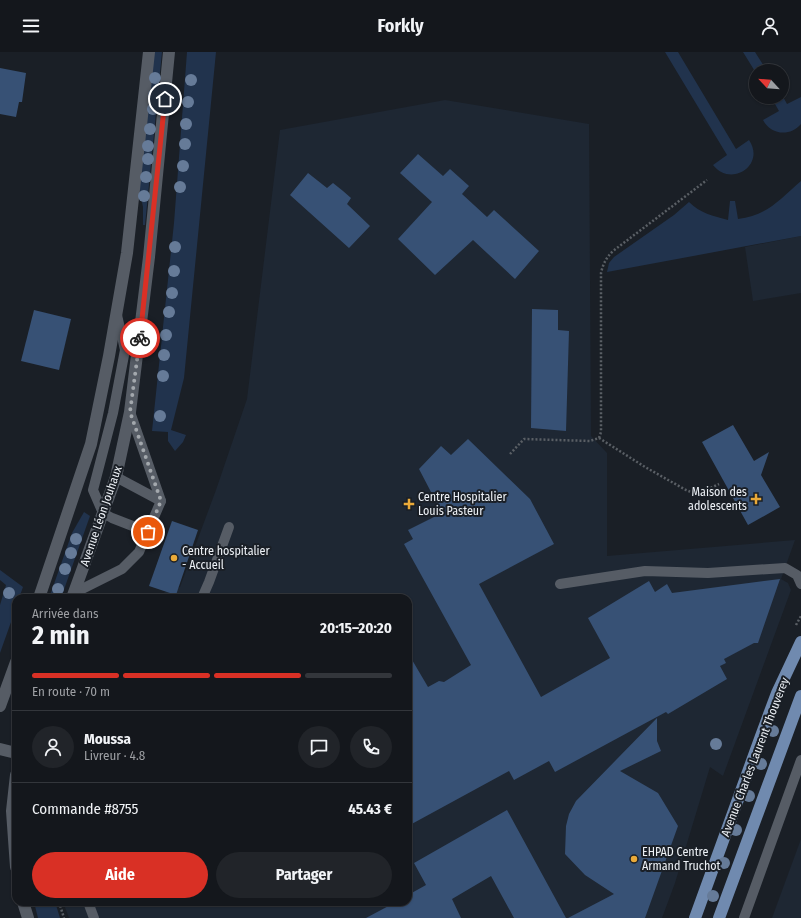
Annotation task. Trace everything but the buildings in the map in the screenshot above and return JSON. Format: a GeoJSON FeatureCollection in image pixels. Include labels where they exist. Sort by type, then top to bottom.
{"type":"FeatureCollection","features":[{"type":"Feature","properties":{"kind":"main road"},"geometry":{"type":"LineString","coordinates":[[40,594],[92,444],[110,356],[127,253],[149,52]]}},
{"type":"Feature","properties":{"kind":"main road","name":"Avenue Léon Jouhaux"},"geometry":{"type":"LineString","coordinates":[[74,594],[116,477],[130,412],[150,249],[169,52]]}},
{"type":"Feature","properties":{"kind":"main road","name":"Avenue Charles Laurent Thouverey"},"geometry":{"type":"LineString","coordinates":[[695,918],[777,693],[801,642]]}},
{"type":"Feature","properties":{"kind":"main road"},"geometry":{"type":"LineString","coordinates":[[0,706],[12,673]]}},
{"type":"Feature","properties":{"kind":"main road","name":"Avenue Charles Laurent Thouverey"},"geometry":{"type":"LineString","coordinates":[[719,918],[801,696]]}},
{"type":"Feature","properties":{"kind":"main road"},"geometry":{"type":"LineString","coordinates":[[0,749],[12,752]]}},
{"type":"Feature","properties":{"kind":"main road"},"geometry":{"type":"LineString","coordinates":[[24,906],[28,918]]}},
{"type":"Feature","properties":{"kind":"lane"},"geometry":{"type":"LineString","coordinates":[[117,311],[125,350],[113,413],[93,490],[103,513],[148,532]]}},
{"type":"Feature","properties":{"kind":"lane"},"geometry":{"type":"LineString","coordinates":[[77,594],[122,569],[139,552],[161,501],[130,412]]}},
{"type":"Feature","properties":{"kind":"lane"},"geometry":{"type":"LineString","coordinates":[[116,477],[161,501]]}},
{"type":"Feature","properties":{"kind":"lane"},"geometry":{"type":"LineString","coordinates":[[204,594],[229,526]]}},
{"type":"Feature","properties":{"kind":"lane"},"geometry":{"type":"LineString","coordinates":[[560,584],[645,571],[708,573],[785,568],[797,575],[801,584]]}},
{"type":"Feature","properties":{"kind":"lane"},"geometry":{"type":"LineString","coordinates":[[744,918],[801,760]]}},
{"type":"Feature","properties":{"kind":"lane"},"geometry":{"type":"LineString","coordinates":[[90,906],[94,918]]}},
{"type":"Feature","properties":{"kind":"path"},"geometry":{"type":"LineString","coordinates":[[599,438],[601,432],[602,265],[612,251],[707,180]]}},
{"type":"Feature","properties":{"kind":"path"},"geometry":{"type":"LineString","coordinates":[[510,454],[524,439],[590,441],[599,438]]}},
{"type":"Feature","properties":{"kind":"path"},"geometry":{"type":"LineString","coordinates":[[599,438],[645,468],[696,494],[719,484]]}},
{"type":"Feature","properties":{"kind":"path"},"geometry":{"type":"LineString","coordinates":[[60,906],[64,918]]}},
{"type":"Feature","properties":{"kind":"shaded area"},"geometry":{"type":"Polygon","coordinates":[[[153,52],[162,52],[145,225],[143,225],[143,207],[139,188],[153,52]]]}},
{"type":"Feature","properties":{"kind":"shaded area"},"geometry":{"type":"Polygon","coordinates":[[[187,52],[216,52],[184,378],[171,430],[186,435],[183,442],[175,451],[168,441],[168,432],[152,431],[174,223],[187,52]]]}},
{"type":"Feature","properties":{"kind":"shaded area"},"geometry":{"type":"Polygon","coordinates":[[[665,52],[678,52],[736,149],[749,140],[753,149],[753,158],[750,165],[744,170],[737,174],[729,174],[720,172],[713,165],[727,155],[665,52]]]}},
{"type":"Feature","properties":{"kind":"shaded area"},"geometry":{"type":"Polygon","coordinates":[[[743,52],[755,52],[763,64],[750,64],[743,52]]]}},
{"type":"Feature","properties":{"kind":"shaded area"},"geometry":{"type":"Polygon","coordinates":[[[801,97],[801,124],[797,128],[792,131],[781,132],[771,129],[766,125],[763,120],[779,111],[775,104],[789,104],[801,97]]]}},
{"type":"Feature","properties":{"kind":"shaded area","name":"Centre Hospitalier Louis Pasteur"},"geometry":{"type":"Polygon","coordinates":[[[445,100],[589,124],[591,436],[607,453],[607,556],[795,540],[781,579],[788,583],[791,590],[723,776],[710,767],[675,883],[662,918],[69,918],[64,906],[412,906],[412,594],[160,594],[180,587],[216,490],[247,399],[280,130],[445,100]]]}},
{"type":"Feature","properties":{"kind":"shaded area"},"geometry":{"type":"Polygon","coordinates":[[[801,181],[801,236],[607,272],[609,263],[614,257],[674,215],[689,202],[702,211],[728,220],[730,201],[735,201],[738,219],[757,214],[772,206],[801,181]]]}},
{"type":"Feature","properties":{"kind":"shaded area"},"geometry":{"type":"Polygon","coordinates":[[[801,236],[801,293],[753,301],[745,247],[801,236]]]}},
{"type":"Feature","properties":{"kind":"shaded area"},"geometry":{"type":"Polygon","coordinates":[[[84,512],[90,516],[62,594],[50,594],[72,533],[84,512]]]}},
{"type":"Feature","properties":{"kind":"shaded area"},"geometry":{"type":"Polygon","coordinates":[[[0,570],[23,587],[20,594],[12,594],[12,619],[0,653],[0,605],[6,585],[0,580],[0,570]]]}},
{"type":"Feature","properties":{"kind":"shaded area"},"geometry":{"type":"Polygon","coordinates":[[[801,839],[801,918],[772,918],[801,839]]]}},
{"type":"Feature","properties":{"kind":"shaded area"},"geometry":{"type":"Polygon","coordinates":[[[35,906],[56,906],[60,918],[38,918],[35,906]]]}},
{"type":"Feature","properties":{"kind":"way so far"},"geometry":{"type":"LineString","coordinates":[[140,338],[130,412],[161,501],[148,532]]}},
{"type":"Feature","properties":{"kind":"place","name":"Maison des adolescents"},"geometry":{"type":"Point","coordinates":[756,499]}},
{"type":"Feature","properties":{"kind":"place","name":"Centre Hospitalier Louis Pasteur"},"geometry":{"type":"Point","coordinates":[409,504]}},
{"type":"Feature","properties":{"kind":"place","name":"Centre hospitalier - Accueil"},"geometry":{"type":"Point","coordinates":[174,558]}},
{"type":"Feature","properties":{"kind":"place","name":"EHPAD Centre Armand Truchot"},"geometry":{"type":"Point","coordinates":[634,859]}},
{"type":"Feature","properties":{"kind":"route"},"geometry":{"type":"LineString","coordinates":[[140,338],[165,99]]}}]}
